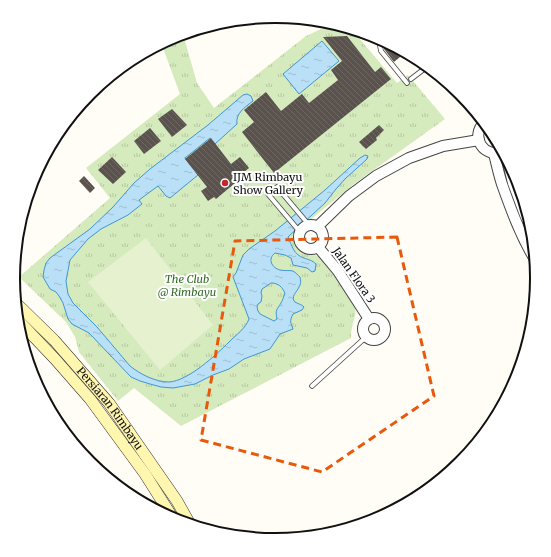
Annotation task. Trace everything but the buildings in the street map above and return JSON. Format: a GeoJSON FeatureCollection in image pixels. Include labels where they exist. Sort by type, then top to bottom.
{"type":"FeatureCollection","features":[{"type":"Feature","properties":{"kind":"main road","name":"Persiaran Rimbayu"},"geometry":{"type":"LineString","coordinates":[[22,309],[54,340],[108,403],[178,501],[187,518]]}},
{"type":"Feature","properties":{"kind":"main road","name":"Persiaran Rimbayu"},"geometry":{"type":"LineString","coordinates":[[25,327],[90,399],[145,474],[168,511]]}},
{"type":"Feature","properties":{"kind":"street"},"geometry":{"type":"LineString","coordinates":[[481,127],[478,134],[481,145],[484,149],[498,153]]}},
{"type":"Feature","properties":{"kind":"street"},"geometry":{"type":"LineString","coordinates":[[311,225],[322,232],[323,236],[318,246],[311,249],[303,246],[299,240],[299,231],[302,228],[311,225],[376,176],[409,158],[443,146],[479,140]]}},
{"type":"Feature","properties":{"kind":"street"},"geometry":{"type":"LineString","coordinates":[[499,155],[505,193],[529,249]]}},
{"type":"Feature","properties":{"kind":"street","name":"Jalan Flora 3"},"geometry":{"type":"LineString","coordinates":[[318,246],[338,271],[369,319]]}},
{"type":"Feature","properties":{"kind":"street"},"geometry":{"type":"LineString","coordinates":[[377,318],[380,320],[385,326],[382,337],[372,340],[366,337],[362,331],[366,321],[377,318]]}},
{"type":"Feature","properties":{"kind":"lane"},"geometry":{"type":"LineString","coordinates":[[380,45],[381,51],[407,83]]}},
{"type":"Feature","properties":{"kind":"lane"},"geometry":{"type":"LineString","coordinates":[[411,79],[422,69]]}},
{"type":"Feature","properties":{"kind":"lane"},"geometry":{"type":"LineString","coordinates":[[277,187],[311,225]]}},
{"type":"Feature","properties":{"kind":"lane"},"geometry":{"type":"LineString","coordinates":[[268,194],[299,231]]}},
{"type":"Feature","properties":{"kind":"lane"},"geometry":{"type":"LineString","coordinates":[[312,386],[366,337]]}},
{"type":"Feature","properties":{"kind":"highlighted area"},"geometry":{"type":"Polygon","coordinates":[[[397,237],[434,396],[322,472],[201,440],[235,241],[397,237]]]}},
{"type":"Feature","properties":{"kind":"green space","name":"The Club @ Rimbayu"},"geometry":{"type":"Polygon","coordinates":[[[321,29],[328,29],[358,37],[397,83],[408,75],[445,119],[354,184],[293,234],[295,242],[299,248],[312,255],[316,255],[324,261],[340,281],[350,297],[356,312],[351,330],[351,338],[181,426],[134,388],[118,401],[79,352],[75,337],[66,322],[20,278],[20,276],[110,198],[86,168],[180,94],[163,48],[185,40],[197,83],[214,108],[306,36],[321,29]]]}},
{"type":"Feature","properties":{"kind":"green space"},"geometry":{"type":"Polygon","coordinates":[[[146,238],[213,325],[160,370],[88,282],[146,238]]]}},
{"type":"Feature","properties":{"kind":"water"},"geometry":{"type":"Polygon","coordinates":[[[322,41],[339,61],[299,94],[283,74],[322,41]]]}},
{"type":"Feature","properties":{"kind":"water"},"geometry":{"type":"Polygon","coordinates":[[[247,94],[251,96],[253,101],[239,114],[237,124],[215,144],[210,138],[185,158],[198,175],[170,198],[166,196],[158,186],[139,200],[142,204],[128,215],[101,229],[88,239],[70,260],[66,281],[68,294],[73,303],[97,327],[130,366],[143,375],[158,381],[176,381],[193,372],[217,354],[245,326],[249,319],[233,277],[243,255],[325,190],[360,158],[365,155],[368,156],[367,159],[345,179],[325,203],[288,237],[298,255],[316,264],[315,271],[312,272],[307,268],[293,265],[291,258],[285,255],[275,253],[271,258],[273,265],[277,269],[293,271],[300,277],[300,285],[293,298],[295,302],[304,307],[302,310],[293,314],[291,324],[293,329],[280,334],[270,349],[244,359],[229,369],[195,384],[173,388],[161,387],[140,381],[131,377],[89,333],[72,324],[68,319],[59,296],[56,292],[50,289],[43,277],[46,263],[50,258],[90,229],[113,207],[134,183],[150,169],[208,125],[243,95],[247,94]],[[271,283],[262,289],[261,302],[257,307],[260,314],[274,321],[277,319],[276,313],[285,294],[280,286],[271,283]]]}},
{"type":"Feature","properties":{"kind":"place","name":"IJM Rimbayu Show Gallery"},"geometry":{"type":"Point","coordinates":[225,183]}}]}
